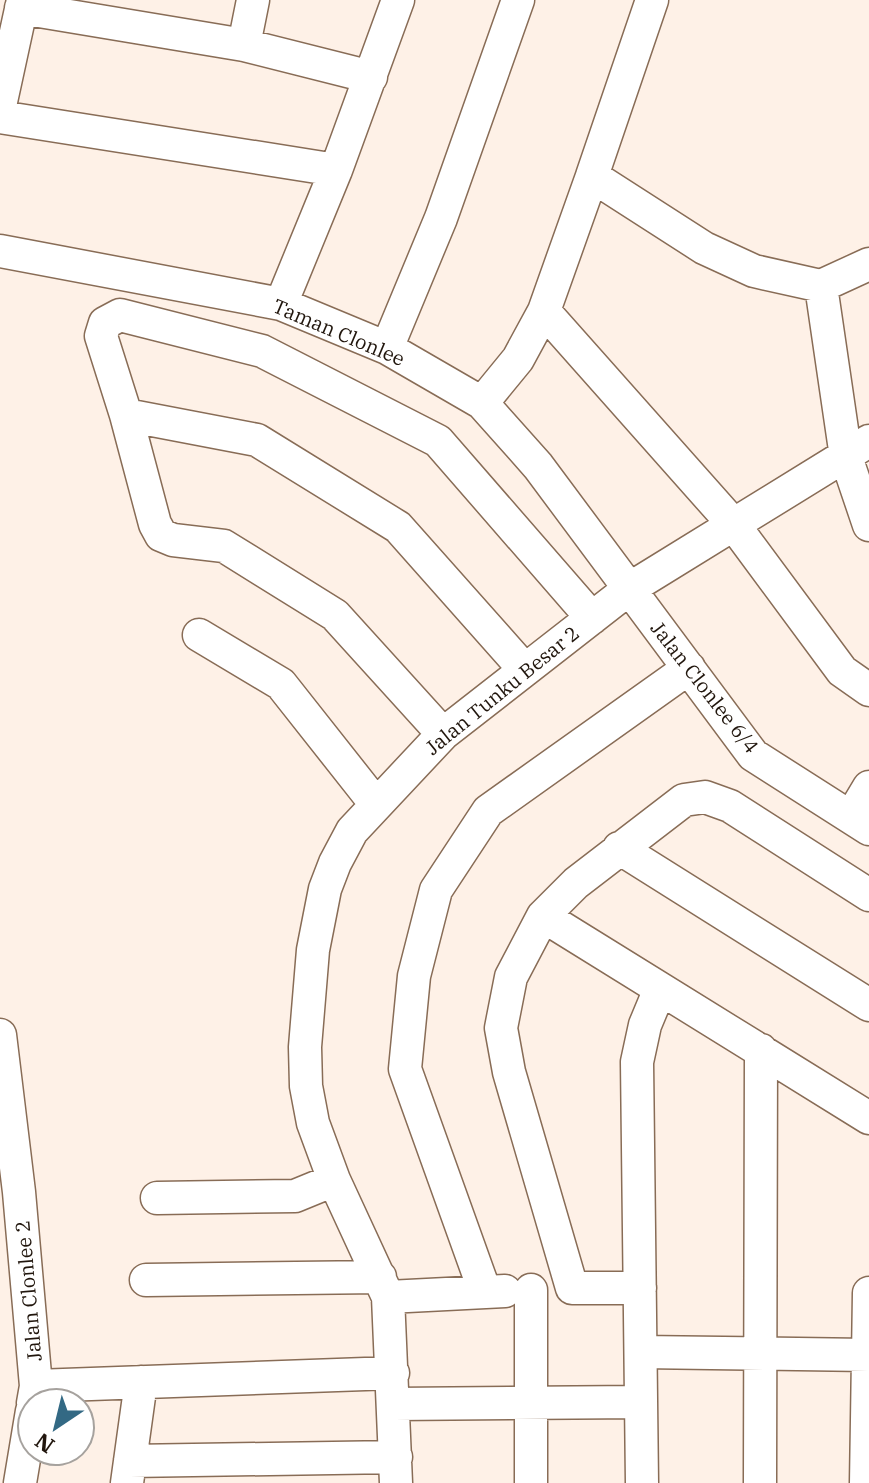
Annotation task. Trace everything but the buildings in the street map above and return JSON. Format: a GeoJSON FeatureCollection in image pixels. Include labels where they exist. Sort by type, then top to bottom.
{"type":"FeatureCollection","features":[{"type":"Feature","properties":{"kind":"street"},"geometry":{"type":"LineString","coordinates":[[244,45],[253,0]]}},
{"type":"Feature","properties":{"kind":"street"},"geometry":{"type":"LineString","coordinates":[[281,304],[336,170],[398,0]]}},
{"type":"Feature","properties":{"kind":"street"},"geometry":{"type":"LineString","coordinates":[[387,348],[441,218],[518,0]]}},
{"type":"Feature","properties":{"kind":"street"},"geometry":{"type":"LineString","coordinates":[[482,403],[518,359],[544,311],[652,0]]}},
{"type":"Feature","properties":{"kind":"street"},"geometry":{"type":"LineString","coordinates":[[0,106],[22,4],[138,14],[371,77]]}},
{"type":"Feature","properties":{"kind":"street"},"geometry":{"type":"LineString","coordinates":[[0,117],[336,170]]}},
{"type":"Feature","properties":{"kind":"street"},"geometry":{"type":"LineString","coordinates":[[592,176],[704,248],[754,271],[821,286],[869,264]]}},
{"type":"Feature","properties":{"kind":"street","name":"Taman Clonlee"},"geometry":{"type":"LineString","coordinates":[[0,251],[281,304],[387,348],[482,403],[538,466],[629,589]]}},
{"type":"Feature","properties":{"kind":"street"},"geometry":{"type":"LineString","coordinates":[[821,286],[858,449],[869,525]]}},
{"type":"Feature","properties":{"kind":"street"},"geometry":{"type":"LineString","coordinates":[[544,311],[734,525],[842,671],[869,690]]}},
{"type":"Feature","properties":{"kind":"street"},"geometry":{"type":"LineString","coordinates":[[443,734],[335,615],[224,546],[173,540],[161,535],[155,524],[101,336],[105,323],[120,315],[262,351],[438,441],[592,618]]}},
{"type":"Feature","properties":{"kind":"street"},"geometry":{"type":"LineString","coordinates":[[126,415],[257,440],[398,527],[525,670]]}},
{"type":"Feature","properties":{"kind":"street","name":"Jalan Tunku Besar 2"},"geometry":{"type":"LineString","coordinates":[[396,1470],[384,1287],[334,1180],[313,1123],[306,1086],[305,1047],[313,950],[325,889],[335,863],[352,831],[375,803],[443,734],[629,589],[858,449]]}},
{"type":"Feature","properties":{"kind":"street","name":"Jalan Clonlee 6/4"},"geometry":{"type":"LineString","coordinates":[[629,589],[753,755],[860,823]]}},
{"type":"Feature","properties":{"kind":"street"},"geometry":{"type":"LineString","coordinates":[[199,635],[281,684],[375,803]]}},
{"type":"Feature","properties":{"kind":"street"},"geometry":{"type":"LineString","coordinates":[[485,1292],[405,1069],[414,976],[436,890],[488,811],[689,668]]}},
{"type":"Feature","properties":{"kind":"street"},"geometry":{"type":"LineString","coordinates":[[860,823],[869,787]]}},
{"type":"Feature","properties":{"kind":"street"},"geometry":{"type":"LineString","coordinates":[[572,1288],[509,1072],[501,1028],[511,977],[543,916],[576,883],[684,800],[705,797],[730,806],[869,895]]}},
{"type":"Feature","properties":{"kind":"street"},"geometry":{"type":"LineString","coordinates":[[619,848],[869,1005]]}},
{"type":"Feature","properties":{"kind":"street"},"geometry":{"type":"LineString","coordinates":[[543,916],[869,1118]]}},
{"type":"Feature","properties":{"kind":"street"},"geometry":{"type":"LineString","coordinates":[[642,1483],[637,1062],[645,1025],[660,989]]}},
{"type":"Feature","properties":{"kind":"street","name":"Jalan Clonlee 2"},"geometry":{"type":"LineString","coordinates":[[0,1035],[9,1193],[32,1387]]}},
{"type":"Feature","properties":{"kind":"street"},"geometry":{"type":"LineString","coordinates":[[760,1483],[761,1050]]}},
{"type":"Feature","properties":{"kind":"street"},"geometry":{"type":"LineString","coordinates":[[157,1198],[295,1196],[334,1180]]}},
{"type":"Feature","properties":{"kind":"street"},"geometry":{"type":"LineString","coordinates":[[146,1280],[485,1292],[640,1288]]}},
{"type":"Feature","properties":{"kind":"street"},"geometry":{"type":"LineString","coordinates":[[531,1290],[531,1483]]}},
{"type":"Feature","properties":{"kind":"street"},"geometry":{"type":"LineString","coordinates":[[866,1483],[869,1293]]}},
{"type":"Feature","properties":{"kind":"street"},"geometry":{"type":"LineString","coordinates":[[641,1352],[868,1355]]}},
{"type":"Feature","properties":{"kind":"street"},"geometry":{"type":"LineString","coordinates":[[141,1382],[128,1472],[396,1470]]}},
{"type":"Feature","properties":{"kind":"street"},"geometry":{"type":"LineString","coordinates":[[96,1390],[141,1382],[393,1388],[531,1402],[641,1402]]}}]}
